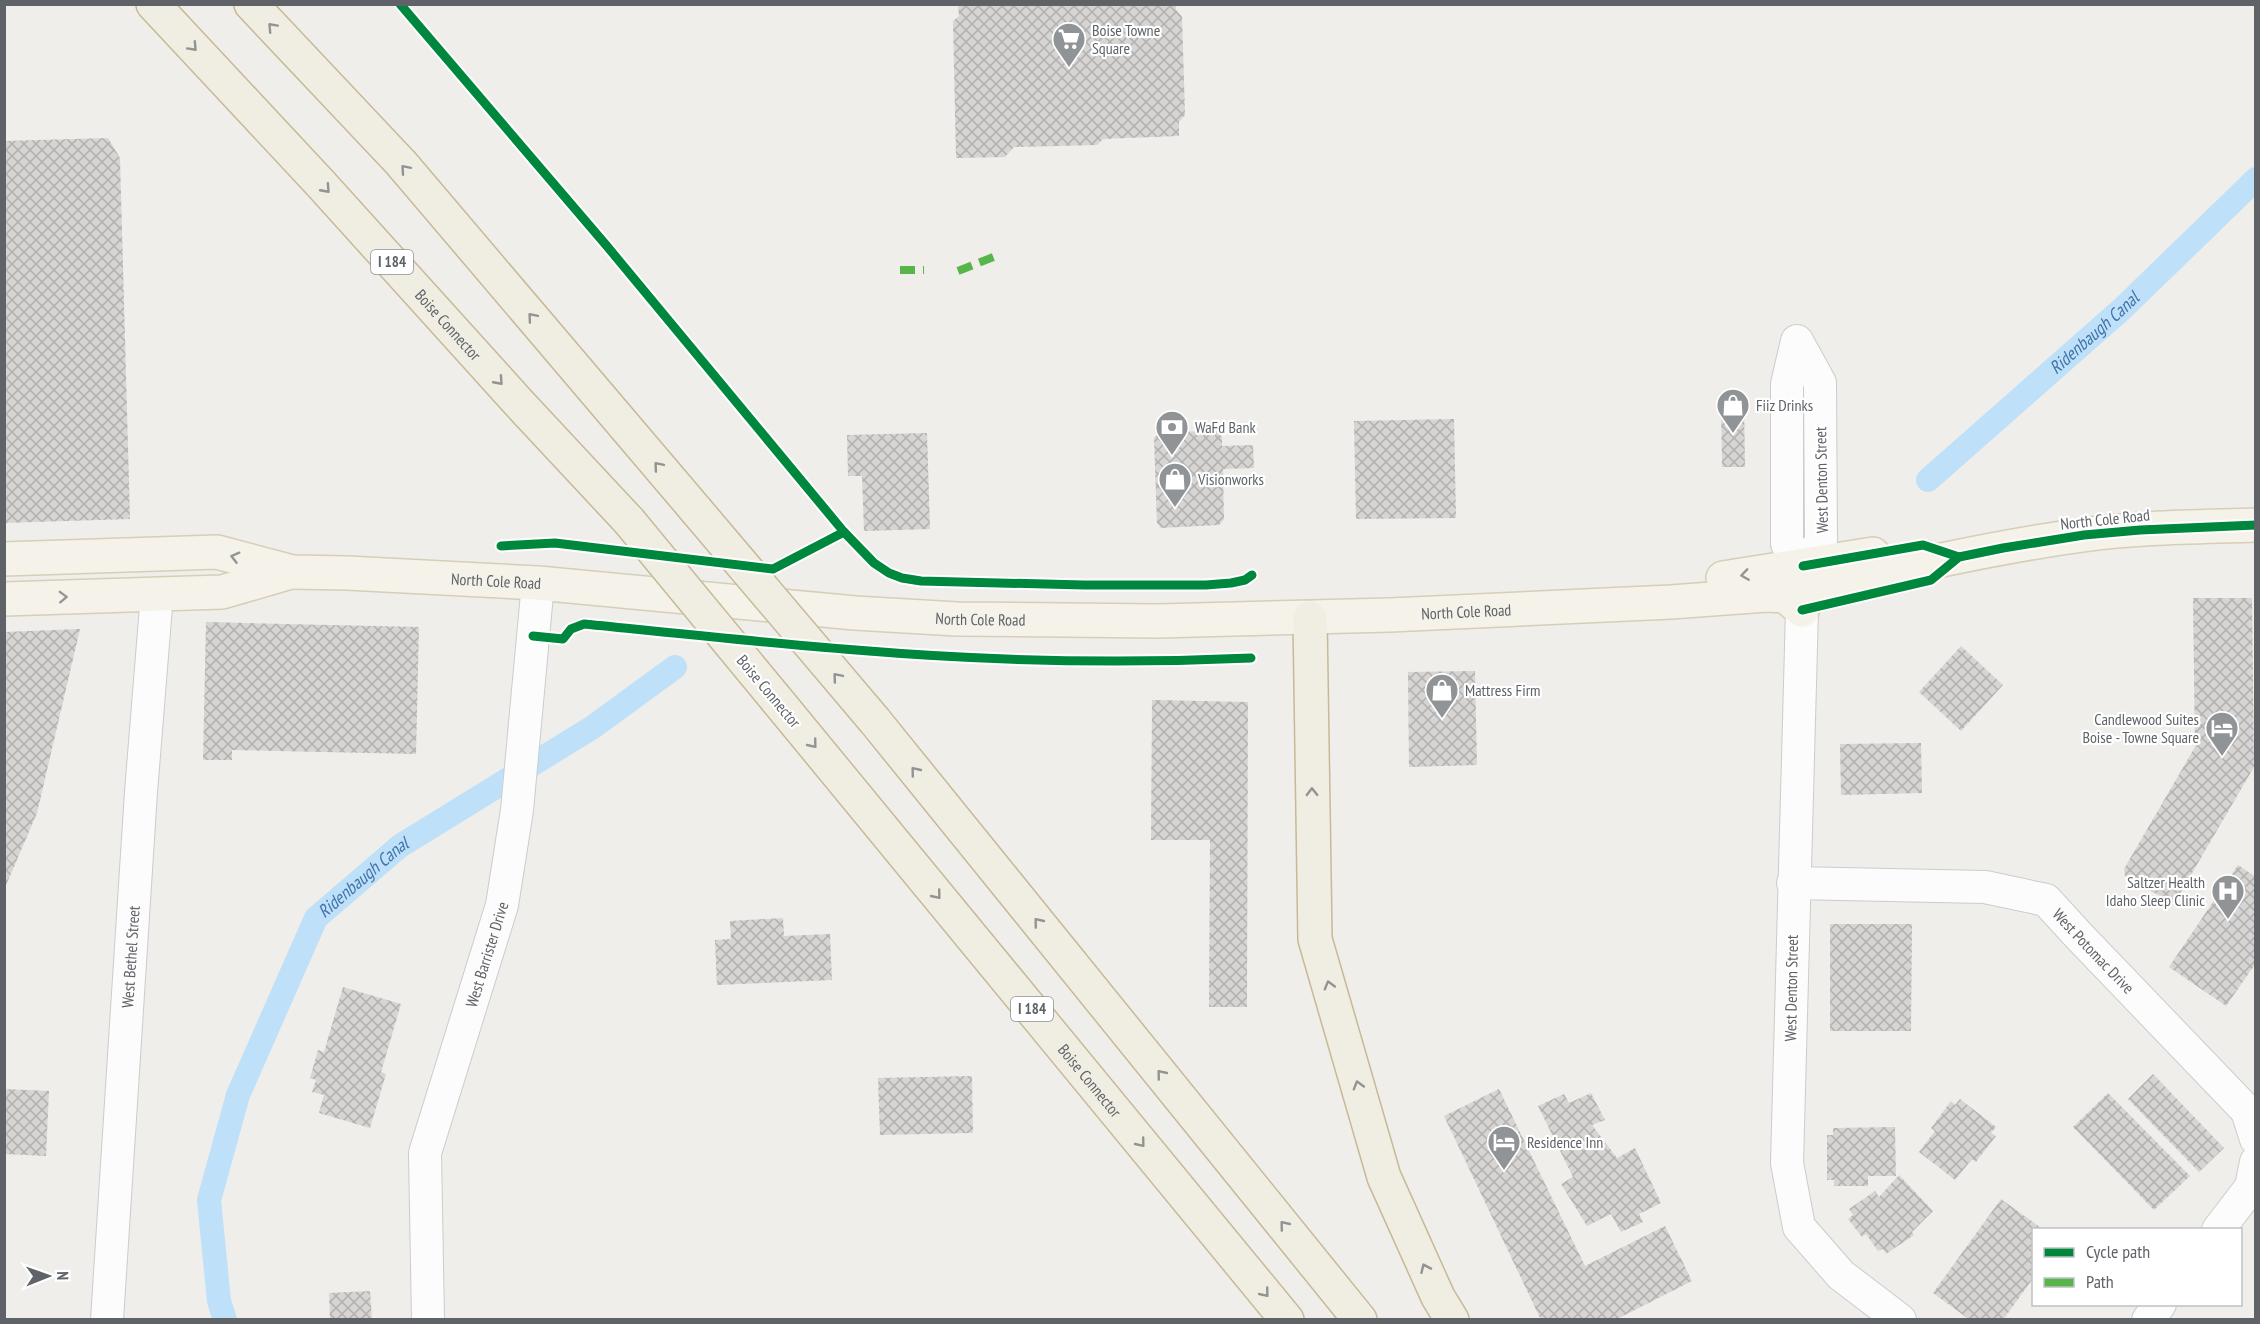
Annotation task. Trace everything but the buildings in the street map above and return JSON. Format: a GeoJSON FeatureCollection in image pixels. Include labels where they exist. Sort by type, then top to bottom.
{"type":"FeatureCollection","features":[{"type":"Feature","properties":{"kind":"highway","name":"Boise Connector"},"geometry":{"type":"LineString","coordinates":[[153,4],[629,521],[1287,1320]]}},
{"type":"Feature","properties":{"kind":"highway"},"geometry":{"type":"LineString","coordinates":[[251,4],[401,163],[875,721],[1360,1320]]}},
{"type":"Feature","properties":{"kind":"highway"},"geometry":{"type":"LineString","coordinates":[[1310,618],[1315,939],[1384,1177],[1438,1297],[1452,1320]]}},
{"type":"Feature","properties":{"kind":"main road","name":"North Cole Road"},"geometry":{"type":"LineString","coordinates":[[1671,602],[1699,581],[1923,545],[1959,557],[2084,535],[2256,525]]}},
{"type":"Feature","properties":{"kind":"main road","name":"North Cole Road"},"geometry":{"type":"LineString","coordinates":[[4,559],[217,552],[292,572],[538,583],[855,613],[957,619],[1158,621],[1310,618],[1671,602],[1702,617],[1802,610],[1931,580],[1959,557]]}},
{"type":"Feature","properties":{"kind":"main road","name":"North Cole Road"},"geometry":{"type":"LineString","coordinates":[[4,599],[222,592],[292,572]]}},
{"type":"Feature","properties":{"kind":"street","name":"West Denton Street"},"geometry":{"type":"LineString","coordinates":[[1797,341],[1820,383],[1821,542],[1803,566],[1787,544],[1787,384],[1797,341]]}},
{"type":"Feature","properties":{"kind":"street","name":"West Barrister Drive"},"geometry":{"type":"LineString","coordinates":[[428,1320],[425,1153],[502,905],[517,810],[538,583]]}},
{"type":"Feature","properties":{"kind":"street","name":"West Bethel Street"},"geometry":{"type":"LineString","coordinates":[[107,1320],[141,792],[157,594]]}},
{"type":"Feature","properties":{"kind":"street","name":"West Denton Street"},"geometry":{"type":"LineString","coordinates":[[1802,610],[1787,1163],[1799,1227],[1841,1275],[1900,1320]]}},
{"type":"Feature","properties":{"kind":"street","name":"West Potomac Drive"},"geometry":{"type":"LineString","coordinates":[[1793,883],[1985,887],[2046,900],[2247,1111],[2256,1139]]}},
{"type":"Feature","properties":{"kind":"street"},"geometry":{"type":"LineString","coordinates":[[2220,1228],[2251,1187],[2256,1162]]}},
{"type":"Feature","properties":{"kind":"street"},"geometry":{"type":"LineString","coordinates":[[2148,1320],[2159,1306]]}},
{"type":"Feature","properties":{"kind":"waterway","name":"Ridenbaugh Canal"},"geometry":{"type":"LineString","coordinates":[[1928,480],[2122,309],[2256,179]]}},
{"type":"Feature","properties":{"kind":"waterway","name":"Ridenbaugh Canal"},"geometry":{"type":"LineString","coordinates":[[225,1320],[219,1301],[209,1200],[238,1095],[316,918],[400,846],[593,727],[675,667]]}},
{"type":"Feature","properties":{"kind":"marked path"},"geometry":{"type":"LineString","coordinates":[[958,271],[996,256]]}},
{"type":"Feature","properties":{"kind":"marked path"},"geometry":{"type":"LineString","coordinates":[[900,270],[924,270]]}},
{"type":"Feature","properties":{"kind":"cycle path"},"geometry":{"type":"LineString","coordinates":[[400,4],[606,245],[844,532],[874,563],[902,578],[921,581],[1206,585],[1245,580],[1252,575]]}},
{"type":"Feature","properties":{"kind":"cycle path"},"geometry":{"type":"LineString","coordinates":[[1802,610],[1931,580],[1959,557],[2003,548],[2084,535],[2256,525]]}},
{"type":"Feature","properties":{"kind":"cycle path"},"geometry":{"type":"LineString","coordinates":[[501,546],[555,543],[773,569],[844,532]]}},
{"type":"Feature","properties":{"kind":"cycle path"},"geometry":{"type":"LineString","coordinates":[[1803,566],[1923,545],[1959,557]]}},
{"type":"Feature","properties":{"kind":"cycle path"},"geometry":{"type":"LineString","coordinates":[[533,636],[563,639],[571,629],[584,624],[788,644],[955,657],[1103,661],[1251,658]]}},
{"type":"Feature","properties":{"kind":"place","name":"Boise Towne Square"},"geometry":{"type":"Point","coordinates":[1069,68]}},
{"type":"Feature","properties":{"kind":"place","name":"Fiiz Drinks"},"geometry":{"type":"Point","coordinates":[1733,434]}},
{"type":"Feature","properties":{"kind":"place","name":"WaFd Bank"},"geometry":{"type":"Point","coordinates":[1172,456]}},
{"type":"Feature","properties":{"kind":"place","name":"Visionworks"},"geometry":{"type":"Point","coordinates":[1175,508]}},
{"type":"Feature","properties":{"kind":"place","name":"Mattress Firm"},"geometry":{"type":"Point","coordinates":[1442,719]}},
{"type":"Feature","properties":{"kind":"place","name":"Candlewood Suites Boise - Towne Square"},"geometry":{"type":"Point","coordinates":[2222,757]}},
{"type":"Feature","properties":{"kind":"place","name":"Saltzer Health Idaho Sleep Clinic"},"geometry":{"type":"Point","coordinates":[2228,920]}},
{"type":"Feature","properties":{"kind":"place","name":"Residence Inn"},"geometry":{"type":"Point","coordinates":[1504,1171]}}]}
